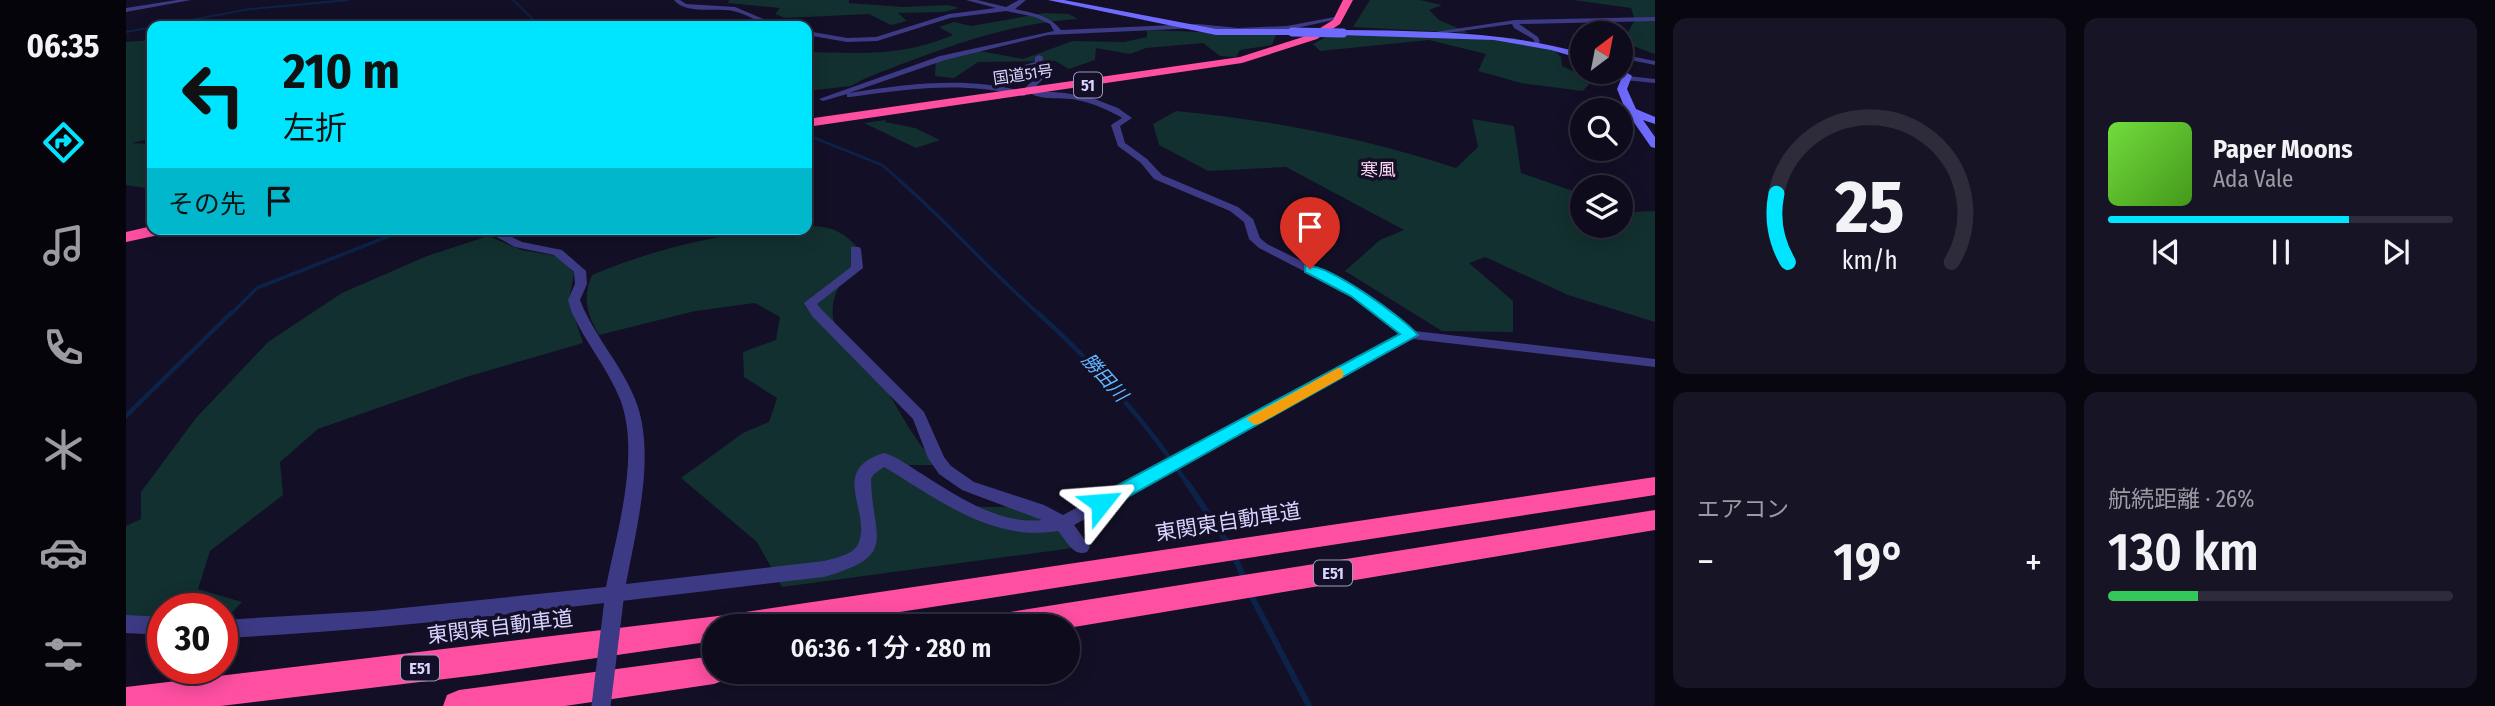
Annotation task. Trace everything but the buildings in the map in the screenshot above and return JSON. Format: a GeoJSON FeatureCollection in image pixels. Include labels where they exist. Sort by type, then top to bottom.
{"type":"FeatureCollection","features":[{"type":"Feature","properties":{"kind":"highway"},"geometry":{"type":"LineString","coordinates":[[1340,18],[1348,0]]}},
{"type":"Feature","properties":{"kind":"highway","name":"国道51号"},"geometry":{"type":"LineString","coordinates":[[812,122],[1242,61],[1296,45],[1340,18]]}},
{"type":"Feature","properties":{"kind":"highway"},"geometry":{"type":"LineString","coordinates":[[126,237],[147,232]]}},
{"type":"Feature","properties":{"kind":"highway","name":"東関東自動車道"},"geometry":{"type":"LineString","coordinates":[[812,614],[1655,486]]}},
{"type":"Feature","properties":{"kind":"highway","name":"E51"},"geometry":{"type":"LineString","coordinates":[[1080,614],[1655,520]]}},
{"type":"Feature","properties":{"kind":"highway","name":"東関東自動車道"},"geometry":{"type":"LineString","coordinates":[[126,702],[478,661],[702,630]]}},
{"type":"Feature","properties":{"kind":"highway"},"geometry":{"type":"LineString","coordinates":[[459,706],[702,672]]}},
{"type":"Feature","properties":{"kind":"street"},"geometry":{"type":"LineString","coordinates":[[126,3],[170,0]]}},
{"type":"Feature","properties":{"kind":"street"},"geometry":{"type":"LineString","coordinates":[[126,10],[188,0]]}},
{"type":"Feature","properties":{"kind":"street"},"geometry":{"type":"LineString","coordinates":[[677,0],[681,5],[746,11],[767,21]]}},
{"type":"Feature","properties":{"kind":"street"},"geometry":{"type":"LineString","coordinates":[[970,0],[1012,8],[1046,19],[1059,32]]}},
{"type":"Feature","properties":{"kind":"street"},"geometry":{"type":"LineString","coordinates":[[812,34],[847,40],[877,39],[949,16],[1012,8],[1023,0]]}},
{"type":"Feature","properties":{"kind":"street"},"geometry":{"type":"LineString","coordinates":[[1052,0],[1233,33],[1502,37],[1536,42],[1570,52]]}},
{"type":"Feature","properties":{"kind":"street"},"geometry":{"type":"LineString","coordinates":[[1340,18],[1287,28],[1238,30],[1191,27],[1036,35],[943,58],[819,99],[915,87],[986,86],[1041,96],[1068,95],[1120,112],[1128,118],[1115,125],[1121,144],[1144,161],[1158,177],[1234,209],[1249,221],[1255,239],[1263,246],[1356,293],[1411,335],[1655,363]]}},
{"type":"Feature","properties":{"kind":"street"},"geometry":{"type":"LineString","coordinates":[[1425,34],[1515,22],[1655,19]]}},
{"type":"Feature","properties":{"kind":"street"},"geometry":{"type":"LineString","coordinates":[[1515,22],[1516,27],[1536,38],[1536,42]]}},
{"type":"Feature","properties":{"kind":"street"},"geometry":{"type":"LineString","coordinates":[[1030,93],[1029,88],[1039,79],[1026,71],[1025,66],[1040,62],[1039,57]]}},
{"type":"Feature","properties":{"kind":"street"},"geometry":{"type":"LineString","coordinates":[[1633,57],[1655,63]]}},
{"type":"Feature","properties":{"kind":"street"},"geometry":{"type":"LineString","coordinates":[[1633,76],[1655,81]]}},
{"type":"Feature","properties":{"kind":"street"},"geometry":{"type":"LineString","coordinates":[[1633,112],[1655,121]]}},
{"type":"Feature","properties":{"kind":"street"},"geometry":{"type":"LineString","coordinates":[[1633,114],[1655,145]]}},
{"type":"Feature","properties":{"kind":"street"},"geometry":{"type":"LineString","coordinates":[[499,235],[519,245],[558,252],[580,271],[581,284],[574,300],[579,319],[627,399],[636,428],[636,457],[601,706]]}},
{"type":"Feature","properties":{"kind":"street"},"geometry":{"type":"LineString","coordinates":[[855,250],[857,268],[818,294],[810,303],[817,313],[919,416],[927,428],[934,454],[944,470],[961,482],[1050,516],[1062,524],[1081,547]]}},
{"type":"Feature","properties":{"kind":"street"},"geometry":{"type":"LineString","coordinates":[[238,629],[322,626],[824,569],[852,563],[863,553],[870,538],[862,480],[867,470],[884,459],[982,515],[1016,527],[1041,530],[1062,524],[1161,472],[1411,335]]}},
{"type":"Feature","properties":{"kind":"street"},"geometry":{"type":"LineString","coordinates":[[126,624],[147,625]]}},
{"type":"Feature","properties":{"kind":"green space"},"geometry":{"type":"Polygon","coordinates":[[[729,0],[849,0],[849,3],[903,7],[948,5],[959,8],[944,12],[898,13],[907,21],[891,25],[869,14],[785,18],[775,14],[780,8],[728,3],[729,0]]]}},
{"type":"Feature","properties":{"kind":"green space"},"geometry":{"type":"Polygon","coordinates":[[[1370,0],[1420,0],[1442,5],[1429,10],[1439,20],[1469,33],[1353,27],[1370,0]]]}},
{"type":"Feature","properties":{"kind":"green space"},"geometry":{"type":"Polygon","coordinates":[[[1573,0],[1655,0],[1655,54],[1633,46],[1635,20],[1631,8],[1573,0]]]}},
{"type":"Feature","properties":{"kind":"green space"},"geometry":{"type":"Polygon","coordinates":[[[1045,13],[1069,14],[1078,19],[1023,26],[996,33],[917,58],[851,86],[812,90],[812,52],[864,53],[898,50],[953,35],[939,27],[954,22],[971,26],[1045,13]]]}},
{"type":"Feature","properties":{"kind":"green space"},"geometry":{"type":"Polygon","coordinates":[[[1147,30],[1276,35],[1272,45],[1240,50],[1236,57],[1220,56],[1203,43],[1146,48],[1130,54],[1096,48],[1095,60],[1069,69],[1055,61],[978,62],[954,78],[935,76],[936,57],[974,50],[1023,59],[1073,41],[1124,42],[1147,37],[1147,30]]]}},
{"type":"Feature","properties":{"kind":"green space"},"geometry":{"type":"Polygon","coordinates":[[[1333,33],[1514,38],[1553,49],[1561,57],[1562,66],[1570,70],[1570,84],[1589,84],[1583,91],[1521,83],[1478,71],[1486,54],[1429,40],[1320,51],[1313,44],[1333,33]]]}},
{"type":"Feature","properties":{"kind":"green space"},"geometry":{"type":"Polygon","coordinates":[[[147,40],[147,139],[132,143],[147,144],[147,188],[126,185],[126,42],[147,40]]]}},
{"type":"Feature","properties":{"kind":"green space"},"geometry":{"type":"Polygon","coordinates":[[[1176,111],[1247,119],[1387,148],[1456,168],[1478,147],[1472,119],[1514,126],[1521,173],[1570,190],[1570,238],[1633,238],[1633,212],[1655,211],[1655,322],[1568,295],[1485,257],[1469,263],[1513,301],[1513,332],[1442,331],[1345,271],[1380,240],[1404,230],[1286,167],[1208,171],[1159,145],[1153,124],[1176,111]]]}},
{"type":"Feature","properties":{"kind":"green space"},"geometry":{"type":"Polygon","coordinates":[[[886,120],[885,122],[915,128],[940,140],[916,148],[864,123],[886,120]]]}},
{"type":"Feature","properties":{"kind":"green space"},"geometry":{"type":"Polygon","coordinates":[[[812,226],[835,230],[846,237],[857,247],[855,267],[841,284],[833,302],[834,323],[838,333],[848,349],[880,380],[915,437],[939,465],[888,465],[958,503],[1035,510],[1057,529],[1073,548],[782,587],[757,542],[681,478],[743,433],[769,422],[777,398],[744,377],[743,352],[776,340],[780,317],[755,303],[695,311],[599,335],[587,306],[587,291],[592,275],[670,248],[725,236],[812,235],[812,226]]]}},
{"type":"Feature","properties":{"kind":"green space"},"geometry":{"type":"Polygon","coordinates":[[[488,236],[522,250],[557,256],[574,273],[569,301],[583,343],[466,377],[318,429],[280,462],[283,495],[210,551],[198,589],[212,593],[147,593],[147,618],[126,617],[126,526],[141,519],[141,492],[196,418],[268,342],[342,293],[427,256],[488,236]]]}},
{"type":"Feature","properties":{"kind":"waterway"},"geometry":{"type":"LineString","coordinates":[[185,21],[250,9],[348,0]]}},
{"type":"Feature","properties":{"kind":"waterway","name":"勝田川"},"geometry":{"type":"LineString","coordinates":[[513,0],[535,21]]}},
{"type":"Feature","properties":{"kind":"waterway"},"geometry":{"type":"LineString","coordinates":[[126,32],[147,28]]}},
{"type":"Feature","properties":{"kind":"waterway","name":"勝田川"},"geometry":{"type":"LineString","coordinates":[[812,137],[882,165],[902,182]]}},
{"type":"Feature","properties":{"kind":"waterway","name":"勝田川"},"geometry":{"type":"LineString","coordinates":[[900,181],[1040,315]]}},
{"type":"Feature","properties":{"kind":"waterway"},"geometry":{"type":"LineString","coordinates":[[230,315],[257,288],[392,235]]}},
{"type":"Feature","properties":{"kind":"waterway"},"geometry":{"type":"LineString","coordinates":[[126,416],[231,313]]}},
{"type":"Feature","properties":{"kind":"waterway","name":"勝田川"},"geometry":{"type":"LineString","coordinates":[[1038,313],[1119,395],[1189,486]]}},
{"type":"Feature","properties":{"kind":"waterway","name":"勝田川"},"geometry":{"type":"LineString","coordinates":[[1188,484],[1229,545]]}},
{"type":"Feature","properties":{"kind":"waterway","name":"勝田川"},"geometry":{"type":"LineString","coordinates":[[1234,556],[1245,580]]}},
{"type":"Feature","properties":{"kind":"waterway","name":"勝田川"},"geometry":{"type":"LineString","coordinates":[[1251,595],[1309,706]]}},
{"type":"Feature","properties":{"kind":"slow traffic"},"geometry":{"type":"LineString","coordinates":[[1255,419],[1338,374]]}},
{"type":"Feature","properties":{"kind":"district","name":"寒風"},"geometry":{"type":"Point","coordinates":[1378,170]}},
{"type":"Feature","properties":{"kind":"route"},"geometry":{"type":"LineString","coordinates":[[1101,503],[1411,335],[1381,309],[1310,269]]}}]}
